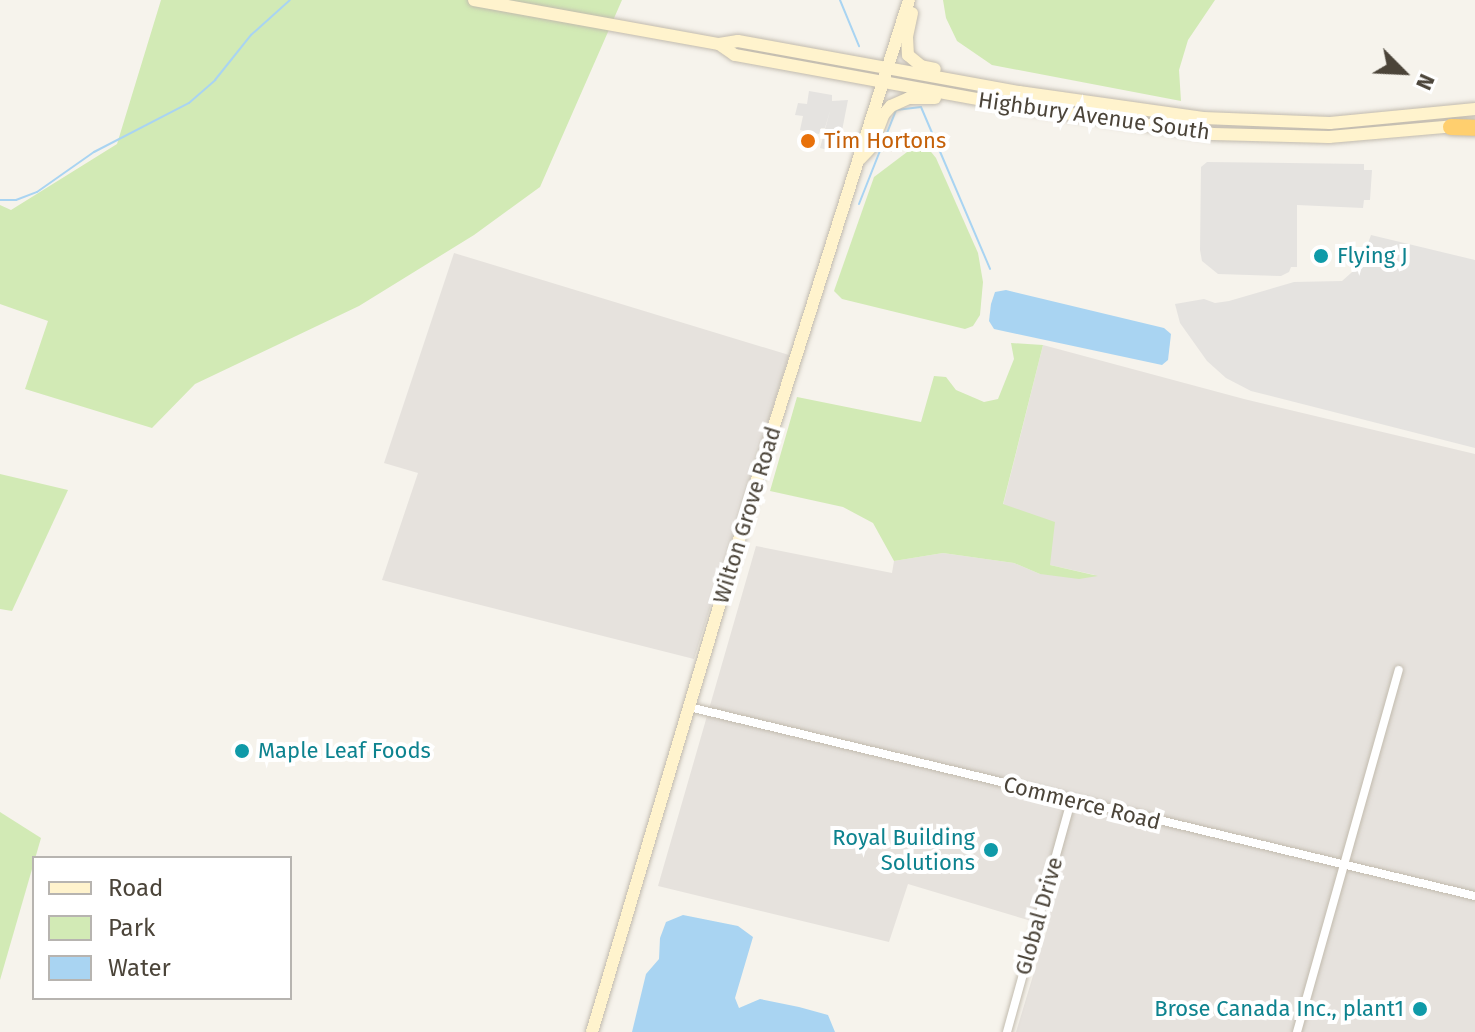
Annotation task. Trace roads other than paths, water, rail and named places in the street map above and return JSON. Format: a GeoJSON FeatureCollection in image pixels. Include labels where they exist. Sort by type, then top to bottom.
{"type":"FeatureCollection","features":[{"type":"Feature","properties":{"kind":"highway"},"geometry":{"type":"LineString","coordinates":[[1451,127],[1475,128]]}},
{"type":"Feature","properties":{"kind":"main road","name":"Highbury Avenue South"},"geometry":{"type":"LineString","coordinates":[[474,0],[719,44],[738,41],[1158,113],[1290,124],[1475,109]]}},
{"type":"Feature","properties":{"kind":"main road","name":"Wilton Grove Road"},"geometry":{"type":"LineString","coordinates":[[592,1032],[689,707],[909,0]]}},
{"type":"Feature","properties":{"kind":"main road"},"geometry":{"type":"LineString","coordinates":[[915,0],[907,37],[908,55],[921,66],[972,81]]}},
{"type":"Feature","properties":{"kind":"main road","name":"Highbury Avenue South"},"geometry":{"type":"LineString","coordinates":[[719,44],[735,55],[969,98],[1213,134],[1329,137],[1451,127],[1475,122]]}},
{"type":"Feature","properties":{"kind":"main road"},"geometry":{"type":"LineString","coordinates":[[857,161],[871,147],[883,115],[899,101],[924,97],[969,98]]}},
{"type":"Feature","properties":{"kind":"street"},"geometry":{"type":"LineString","coordinates":[[1297,1032],[1399,670]]}},
{"type":"Feature","properties":{"kind":"street","name":"Commerce Road"},"geometry":{"type":"LineString","coordinates":[[689,707],[1475,896]]}},
{"type":"Feature","properties":{"kind":"street","name":"Global Drive"},"geometry":{"type":"LineString","coordinates":[[1007,1032],[1071,801]]}},
{"type":"Feature","properties":{"kind":"water"},"geometry":{"type":"Polygon","coordinates":[[[1006,290],[1164,328],[1171,334],[1168,360],[1162,365],[994,329],[989,321],[991,304],[995,292],[1006,290]]]}},
{"type":"Feature","properties":{"kind":"water"},"geometry":{"type":"Polygon","coordinates":[[[683,915],[738,926],[753,937],[735,998],[739,1008],[760,999],[799,1007],[828,1015],[835,1032],[632,1032],[646,974],[659,959],[660,938],[666,922],[683,915]]]}},
{"type":"Feature","properties":{"kind":"waterway"},"geometry":{"type":"LineString","coordinates":[[0,200],[16,200],[37,192],[94,152],[189,103],[215,80],[251,35],[290,0]]}},
{"type":"Feature","properties":{"kind":"waterway"},"geometry":{"type":"LineString","coordinates":[[840,0],[859,46]]}},
{"type":"Feature","properties":{"kind":"waterway"},"geometry":{"type":"LineString","coordinates":[[859,204],[896,110],[921,107],[990,269]]}},
{"type":"Feature","properties":{"kind":"place","name":"Tim Hortons"},"geometry":{"type":"Point","coordinates":[808,141]}},
{"type":"Feature","properties":{"kind":"place","name":"Flying J"},"geometry":{"type":"Point","coordinates":[1321,256]}},
{"type":"Feature","properties":{"kind":"place","name":"Maple Leaf Foods"},"geometry":{"type":"Point","coordinates":[242,751]}},
{"type":"Feature","properties":{"kind":"place","name":"Royal Building Solutions"},"geometry":{"type":"Point","coordinates":[991,850]}},
{"type":"Feature","properties":{"kind":"place","name":"Brose Canada Inc., plant1"},"geometry":{"type":"Point","coordinates":[1420,1009]}}]}
